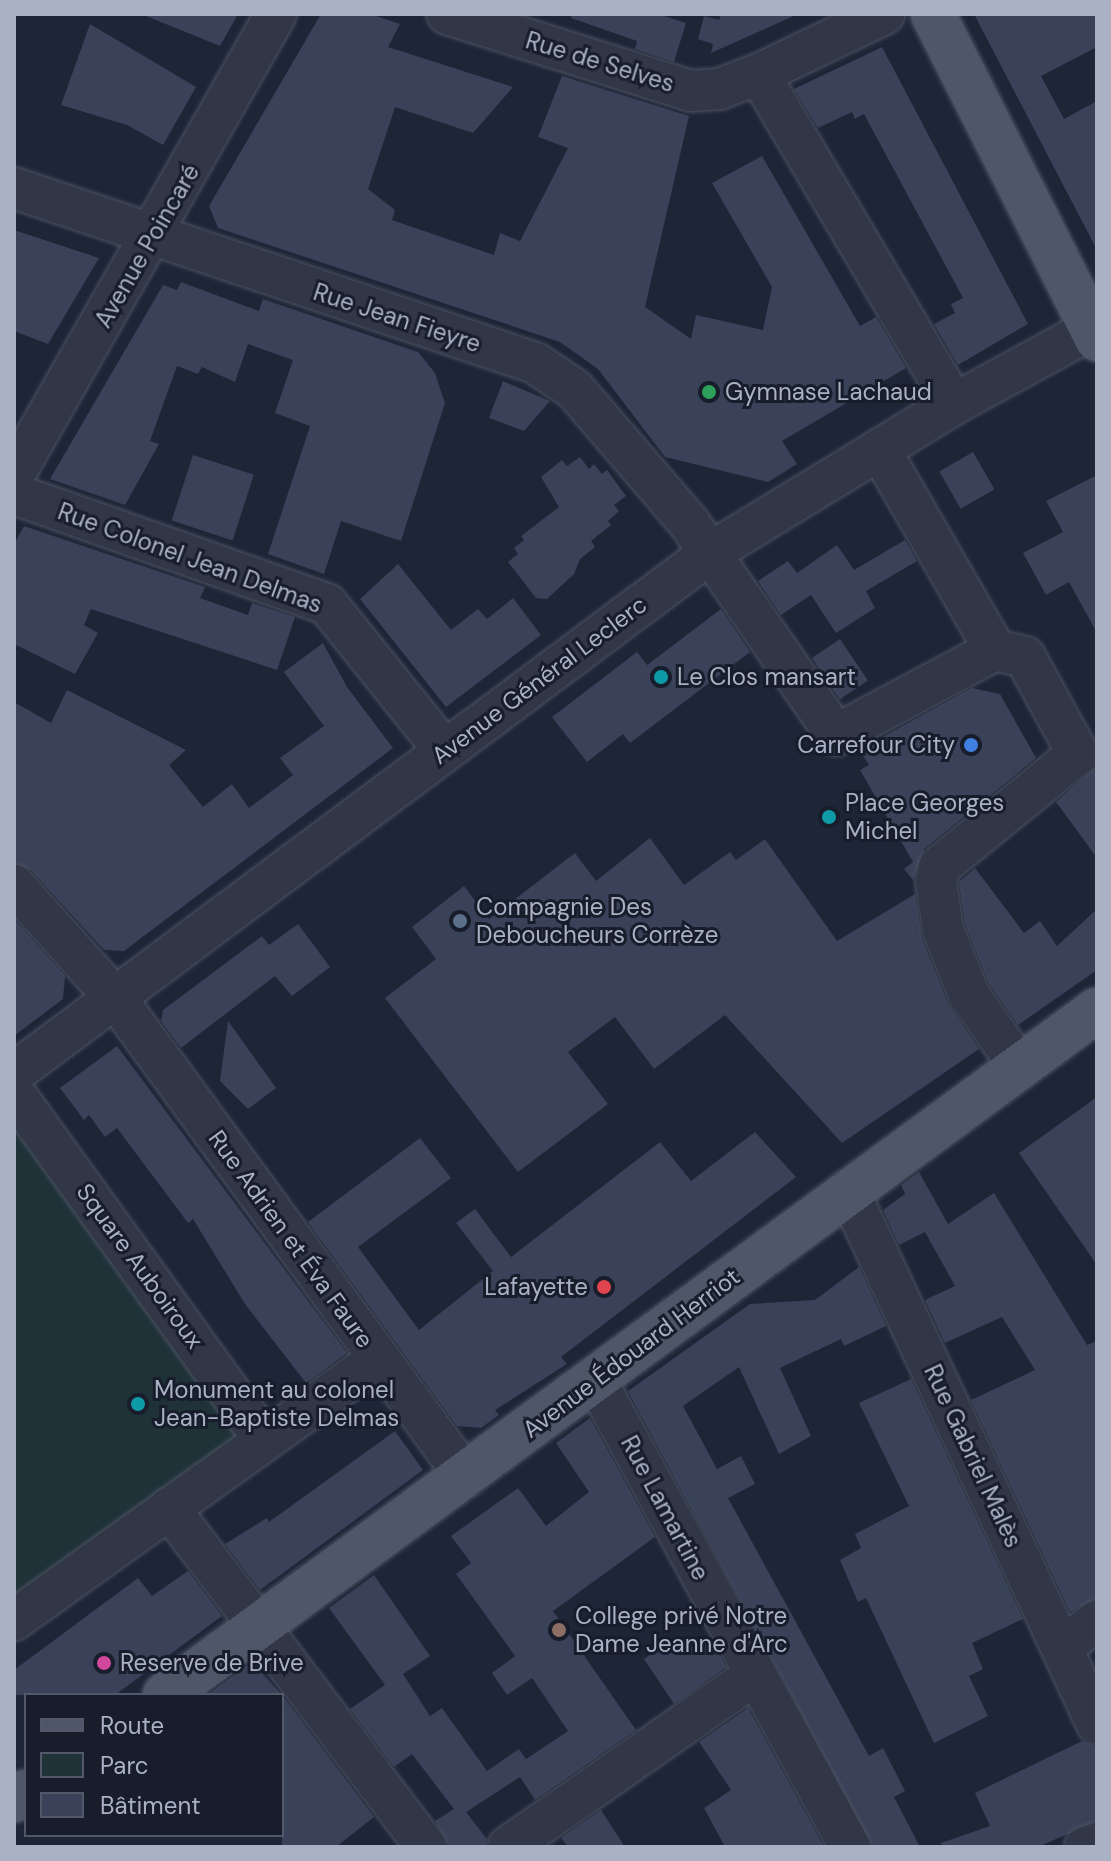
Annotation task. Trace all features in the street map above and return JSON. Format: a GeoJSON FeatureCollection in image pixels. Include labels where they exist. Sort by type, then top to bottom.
{"type":"FeatureCollection","features":[{"type":"Feature","properties":{"kind":"main road"},"geometry":{"type":"LineString","coordinates":[[933,14],[1095,331]]}},
{"type":"Feature","properties":{"kind":"main road","name":"Avenue Édouard Herriot"},"geometry":{"type":"LineString","coordinates":[[168,1693],[466,1477],[848,1190],[1097,1010]]}},
{"type":"Feature","properties":{"kind":"street","name":"Avenue Poincaré"},"geometry":{"type":"LineString","coordinates":[[14,475],[153,236],[276,14]]}},
{"type":"Feature","properties":{"kind":"street","name":"Rue de Selves"},"geometry":{"type":"LineString","coordinates":[[447,14],[691,91],[719,89],[759,74],[884,14]]}},
{"type":"Feature","properties":{"kind":"street"},"geometry":{"type":"LineString","coordinates":[[759,74],[954,404]]}},
{"type":"Feature","properties":{"kind":"street","name":"Rue Jean Fieyre"},"geometry":{"type":"LineString","coordinates":[[14,188],[535,363],[574,389],[710,553],[836,735],[995,650]]}},
{"type":"Feature","properties":{"kind":"street","name":"Avenue Général Leclerc"},"geometry":{"type":"LineString","coordinates":[[14,1073],[117,1000],[444,750],[710,553],[954,404],[1095,331]]}},
{"type":"Feature","properties":{"kind":"street"},"geometry":{"type":"LineString","coordinates":[[880,450],[995,650],[1025,657],[1078,754],[939,867],[943,930],[964,982],[1019,1066]]}},
{"type":"Feature","properties":{"kind":"street","name":"Rue Colonel Jean Delmas"},"geometry":{"type":"LineString","coordinates":[[14,494],[327,604],[444,750]]}},
{"type":"Feature","properties":{"kind":"street","name":"Rue Adrien et Éva Faure"},"geometry":{"type":"LineString","coordinates":[[14,885],[117,1000],[466,1477]]}},
{"type":"Feature","properties":{"kind":"street","name":"Square Auboiroux"},"geometry":{"type":"LineString","coordinates":[[14,1093],[264,1439]]}},
{"type":"Feature","properties":{"kind":"street","name":"Rue Gabriel Malès"},"geometry":{"type":"LineString","coordinates":[[848,1190],[1097,1724]]}},
{"type":"Feature","properties":{"kind":"street"},"geometry":{"type":"LineString","coordinates":[[14,1620],[378,1359]]}},
{"type":"Feature","properties":{"kind":"street","name":"Rue Lamartine"},"geometry":{"type":"LineString","coordinates":[[595,1379],[850,1847]]}},
{"type":"Feature","properties":{"kind":"street"},"geometry":{"type":"LineString","coordinates":[[169,1508],[426,1847]]}},
{"type":"Feature","properties":{"kind":"street"},"geometry":{"type":"LineString","coordinates":[[1063,1646],[1097,1621]]}},
{"type":"Feature","properties":{"kind":"street"},"geometry":{"type":"LineString","coordinates":[[508,1847],[755,1675]]}},
{"type":"Feature","properties":{"kind":"street"},"geometry":{"type":"LineString","coordinates":[[1085,1847],[1097,1843]]}},
{"type":"Feature","properties":{"kind":"green space"},"geometry":{"type":"Polygon","coordinates":[[[14,1127],[243,1436],[14,1611],[14,1127]]]}},
{"type":"Feature","properties":{"kind":"building"},"geometry":{"type":"Polygon","coordinates":[[[141,14],[238,14],[220,46],[141,14]]]}},
{"type":"Feature","properties":{"kind":"building"},"geometry":{"type":"Polygon","coordinates":[[[321,14],[370,14],[400,24],[388,47],[513,87],[473,133],[395,107],[368,189],[395,210],[392,220],[494,255],[500,233],[520,241],[568,148],[538,137],[562,76],[689,116],[645,307],[691,339],[696,315],[763,330],[772,287],[712,183],[762,156],[860,326],[876,317],[906,368],[782,441],[797,464],[768,482],[665,457],[598,369],[560,342],[218,228],[209,206],[321,14]]]}},
{"type":"Feature","properties":{"kind":"building"},"geometry":{"type":"Polygon","coordinates":[[[572,14],[658,14],[686,23],[674,62],[635,49],[637,41],[571,18],[572,14]]]}},
{"type":"Feature","properties":{"kind":"building"},"geometry":{"type":"Polygon","coordinates":[[[721,14],[798,14],[711,53],[713,44],[698,39],[704,16],[719,20],[721,14]]]}},
{"type":"Feature","properties":{"kind":"building"},"geometry":{"type":"Polygon","coordinates":[[[974,14],[1097,14],[1097,47],[1041,76],[1064,119],[1097,101],[1097,250],[974,14]]]}},
{"type":"Feature","properties":{"kind":"building"},"geometry":{"type":"Polygon","coordinates":[[[90,24],[196,87],[163,145],[127,125],[61,105],[90,24]]]}},
{"type":"Feature","properties":{"kind":"building"},"geometry":{"type":"Polygon","coordinates":[[[882,47],[1028,324],[958,365],[934,324],[955,313],[951,304],[963,298],[864,114],[855,119],[852,112],[818,128],[794,89],[882,47]]]}},
{"type":"Feature","properties":{"kind":"building"},"geometry":{"type":"Polygon","coordinates":[[[14,230],[99,258],[48,344],[14,331],[14,230]]]}},
{"type":"Feature","properties":{"kind":"building"},"geometry":{"type":"Polygon","coordinates":[[[181,282],[259,311],[263,299],[418,352],[435,373],[445,403],[401,541],[341,521],[324,574],[268,554],[310,426],[275,413],[293,360],[248,344],[235,382],[202,367],[198,374],[177,366],[150,441],[159,444],[125,505],[50,479],[163,285],[177,290],[181,282]]]}},
{"type":"Feature","properties":{"kind":"building"},"geometry":{"type":"Polygon","coordinates":[[[503,381],[550,401],[524,431],[489,418],[503,381]]]}},
{"type":"Feature","properties":{"kind":"building"},"geometry":{"type":"Polygon","coordinates":[[[973,452],[994,489],[961,509],[939,472],[973,452]]]}},
{"type":"Feature","properties":{"kind":"building"},"geometry":{"type":"Polygon","coordinates":[[[193,455],[254,475],[233,540],[172,521],[193,455]]]}},
{"type":"Feature","properties":{"kind":"building"},"geometry":{"type":"Polygon","coordinates":[[[580,457],[589,469],[594,464],[602,474],[607,470],[626,496],[614,505],[619,511],[608,521],[611,525],[591,541],[595,547],[580,559],[574,574],[547,599],[536,598],[508,562],[518,554],[514,548],[524,540],[521,536],[559,507],[541,477],[562,460],[567,466],[580,457]]]}},
{"type":"Feature","properties":{"kind":"building"},"geometry":{"type":"Polygon","coordinates":[[[1097,475],[1097,633],[1069,582],[1046,595],[1023,553],[1063,532],[1046,501],[1097,475]]]}},
{"type":"Feature","properties":{"kind":"building"},"geometry":{"type":"Polygon","coordinates":[[[24,526],[205,587],[200,598],[248,615],[252,603],[295,617],[277,670],[91,609],[84,625],[98,633],[75,674],[14,644],[14,544],[24,526]]]}},
{"type":"Feature","properties":{"kind":"building"},"geometry":{"type":"Polygon","coordinates":[[[905,540],[917,561],[866,591],[875,608],[836,633],[811,595],[781,615],[758,581],[788,561],[797,573],[837,545],[854,570],[905,540]]]}},
{"type":"Feature","properties":{"kind":"building"},"geometry":{"type":"Polygon","coordinates":[[[398,564],[451,630],[478,609],[487,619],[513,598],[541,635],[446,707],[360,599],[398,564]]]}},
{"type":"Feature","properties":{"kind":"building","name":"Le Clos mansart"},"geometry":{"type":"Polygon","coordinates":[[[721,609],[750,652],[630,743],[623,734],[587,762],[552,717],[637,652],[647,665],[721,609]]]}},
{"type":"Feature","properties":{"kind":"building"},"geometry":{"type":"Polygon","coordinates":[[[840,639],[868,680],[840,699],[812,658],[840,639]]]}},
{"type":"Feature","properties":{"kind":"building"},"geometry":{"type":"Polygon","coordinates":[[[323,643],[347,687],[393,748],[124,951],[104,950],[31,870],[14,863],[14,702],[51,723],[67,690],[186,750],[169,765],[203,807],[232,784],[249,808],[293,775],[280,758],[324,726],[284,672],[323,643]]]}},
{"type":"Feature","properties":{"kind":"building"},"geometry":{"type":"Polygon","coordinates":[[[972,688],[1000,694],[1036,758],[924,849],[913,880],[904,869],[913,862],[860,770],[869,765],[859,750],[972,688]]]}},
{"type":"Feature","properties":{"kind":"building"},"geometry":{"type":"Polygon","coordinates":[[[1097,766],[1097,858],[1056,802],[1097,766]]]}},
{"type":"Feature","properties":{"kind":"building"},"geometry":{"type":"Polygon","coordinates":[[[650,838],[684,885],[730,852],[736,860],[765,839],[837,941],[915,894],[922,939],[948,1004],[979,1049],[842,1143],[725,1015],[654,1069],[615,1017],[568,1052],[608,1104],[518,1172],[385,998],[436,959],[412,927],[464,886],[489,919],[575,853],[596,881],[650,838]]]}},
{"type":"Feature","properties":{"kind":"building"},"geometry":{"type":"Polygon","coordinates":[[[975,868],[1024,933],[1040,921],[1057,946],[1097,909],[1097,970],[1018,1025],[989,984],[965,924],[959,882],[975,868]]]}},
{"type":"Feature","properties":{"kind":"building"},"geometry":{"type":"Polygon","coordinates":[[[14,919],[65,976],[63,999],[14,1036],[14,919]]]}},
{"type":"Feature","properties":{"kind":"building"},"geometry":{"type":"Polygon","coordinates":[[[298,924],[330,967],[292,996],[275,976],[181,1048],[161,1021],[163,1010],[262,936],[269,945],[298,924]]]}},
{"type":"Feature","properties":{"kind":"building"},"geometry":{"type":"Polygon","coordinates":[[[228,1021],[276,1088],[248,1109],[220,1081],[228,1021]]]}},
{"type":"Feature","properties":{"kind":"building"},"geometry":{"type":"Polygon","coordinates":[[[117,1046],[347,1353],[306,1383],[245,1304],[193,1219],[188,1223],[117,1128],[105,1137],[89,1115],[84,1120],[60,1088],[117,1046]]]}},
{"type":"Feature","properties":{"kind":"building"},"geometry":{"type":"Polygon","coordinates":[[[1097,1097],[1097,1265],[1019,1153],[1097,1097]]]}},
{"type":"Feature","properties":{"kind":"building"},"geometry":{"type":"Polygon","coordinates":[[[755,1132],[796,1177],[561,1357],[567,1364],[495,1410],[499,1415],[481,1428],[457,1426],[308,1222],[420,1138],[451,1178],[358,1247],[419,1330],[493,1271],[456,1223],[475,1209],[511,1257],[660,1142],[691,1181],[755,1132]]]}},
{"type":"Feature","properties":{"kind":"building"},"geometry":{"type":"Polygon","coordinates":[[[919,1172],[948,1224],[994,1193],[1087,1345],[1097,1341],[1097,1598],[1070,1612],[971,1400],[1035,1370],[1002,1317],[945,1343],[925,1300],[955,1286],[925,1232],[899,1245],[883,1210],[905,1194],[901,1185],[919,1172]]]}},
{"type":"Feature","properties":{"kind":"building"},"geometry":{"type":"Polygon","coordinates":[[[859,1267],[886,1326],[844,1346],[841,1339],[780,1368],[811,1436],[779,1454],[739,1367],[683,1406],[717,1469],[741,1456],[755,1484],[728,1498],[869,1756],[883,1748],[905,1791],[894,1797],[920,1847],[873,1847],[628,1391],[750,1304],[815,1300],[859,1267]]]}},
{"type":"Feature","properties":{"kind":"building"},"geometry":{"type":"Polygon","coordinates":[[[911,1379],[1023,1619],[972,1643],[983,1669],[969,1676],[988,1716],[934,1743],[866,1598],[858,1602],[840,1560],[861,1548],[855,1534],[909,1506],[859,1403],[911,1379]]]}},
{"type":"Feature","properties":{"kind":"building"},"geometry":{"type":"Polygon","coordinates":[[[590,1418],[655,1537],[553,1611],[636,1730],[535,1800],[520,1777],[466,1812],[487,1839],[485,1847],[450,1847],[435,1821],[454,1809],[412,1754],[394,1767],[350,1709],[385,1685],[329,1608],[374,1575],[430,1656],[403,1674],[430,1716],[442,1708],[487,1771],[519,1749],[526,1759],[568,1731],[532,1678],[507,1695],[492,1673],[515,1656],[456,1574],[471,1563],[451,1536],[518,1488],[546,1526],[589,1492],[556,1443],[590,1418]]]}},
{"type":"Feature","properties":{"kind":"building"},"geometry":{"type":"Polygon","coordinates":[[[395,1431],[423,1470],[260,1590],[225,1544],[267,1518],[269,1522],[395,1431]]]}},
{"type":"Feature","properties":{"kind":"building"},"geometry":{"type":"Polygon","coordinates":[[[188,1571],[222,1616],[118,1693],[14,1695],[14,1670],[138,1578],[152,1596],[188,1571]]]}},
{"type":"Feature","properties":{"kind":"building"},"geometry":{"type":"Polygon","coordinates":[[[709,1636],[726,1667],[674,1704],[644,1659],[668,1642],[676,1655],[709,1636]]]}},
{"type":"Feature","properties":{"kind":"building"},"geometry":{"type":"Polygon","coordinates":[[[252,1662],[280,1693],[210,1693],[252,1662]]]}},
{"type":"Feature","properties":{"kind":"building"},"geometry":{"type":"Polygon","coordinates":[[[284,1698],[374,1817],[336,1847],[282,1847],[284,1698]]]}},
{"type":"Feature","properties":{"kind":"building"},"geometry":{"type":"Polygon","coordinates":[[[748,1708],[824,1847],[725,1847],[704,1808],[731,1790],[699,1742],[748,1708]]]}},
{"type":"Feature","properties":{"kind":"building"},"geometry":{"type":"Polygon","coordinates":[[[1082,1741],[1097,1747],[1097,1821],[1038,1847],[942,1847],[941,1843],[990,1826],[975,1793],[1082,1741]]]}},
{"type":"Feature","properties":{"kind":"building"},"geometry":{"type":"Polygon","coordinates":[[[601,1810],[625,1847],[568,1847],[561,1838],[601,1810]]]}},
{"type":"Feature","properties":{"kind":"place","name":"Gymnase Lachaud"},"geometry":{"type":"Point","coordinates":[709,392]}},
{"type":"Feature","properties":{"kind":"place","name":"Le Clos mansart"},"geometry":{"type":"Point","coordinates":[661,677]}},
{"type":"Feature","properties":{"kind":"place","name":"Carrefour City"},"geometry":{"type":"Point","coordinates":[971,745]}},
{"type":"Feature","properties":{"kind":"place","name":"Place Georges Michel"},"geometry":{"type":"Point","coordinates":[829,817]}},
{"type":"Feature","properties":{"kind":"place","name":"Compagnie Des Deboucheurs Corrèze"},"geometry":{"type":"Point","coordinates":[460,921]}},
{"type":"Feature","properties":{"kind":"place","name":"Lafayette"},"geometry":{"type":"Point","coordinates":[604,1287]}},
{"type":"Feature","properties":{"kind":"place","name":"Monument au colonel Jean-Baptiste Delmas"},"geometry":{"type":"Point","coordinates":[138,1404]}},
{"type":"Feature","properties":{"kind":"place","name":"College privé Notre Dame Jeanne d'Arc"},"geometry":{"type":"Point","coordinates":[559,1630]}},
{"type":"Feature","properties":{"kind":"place","name":"Reserve de Brive"},"geometry":{"type":"Point","coordinates":[104,1663]}}]}
